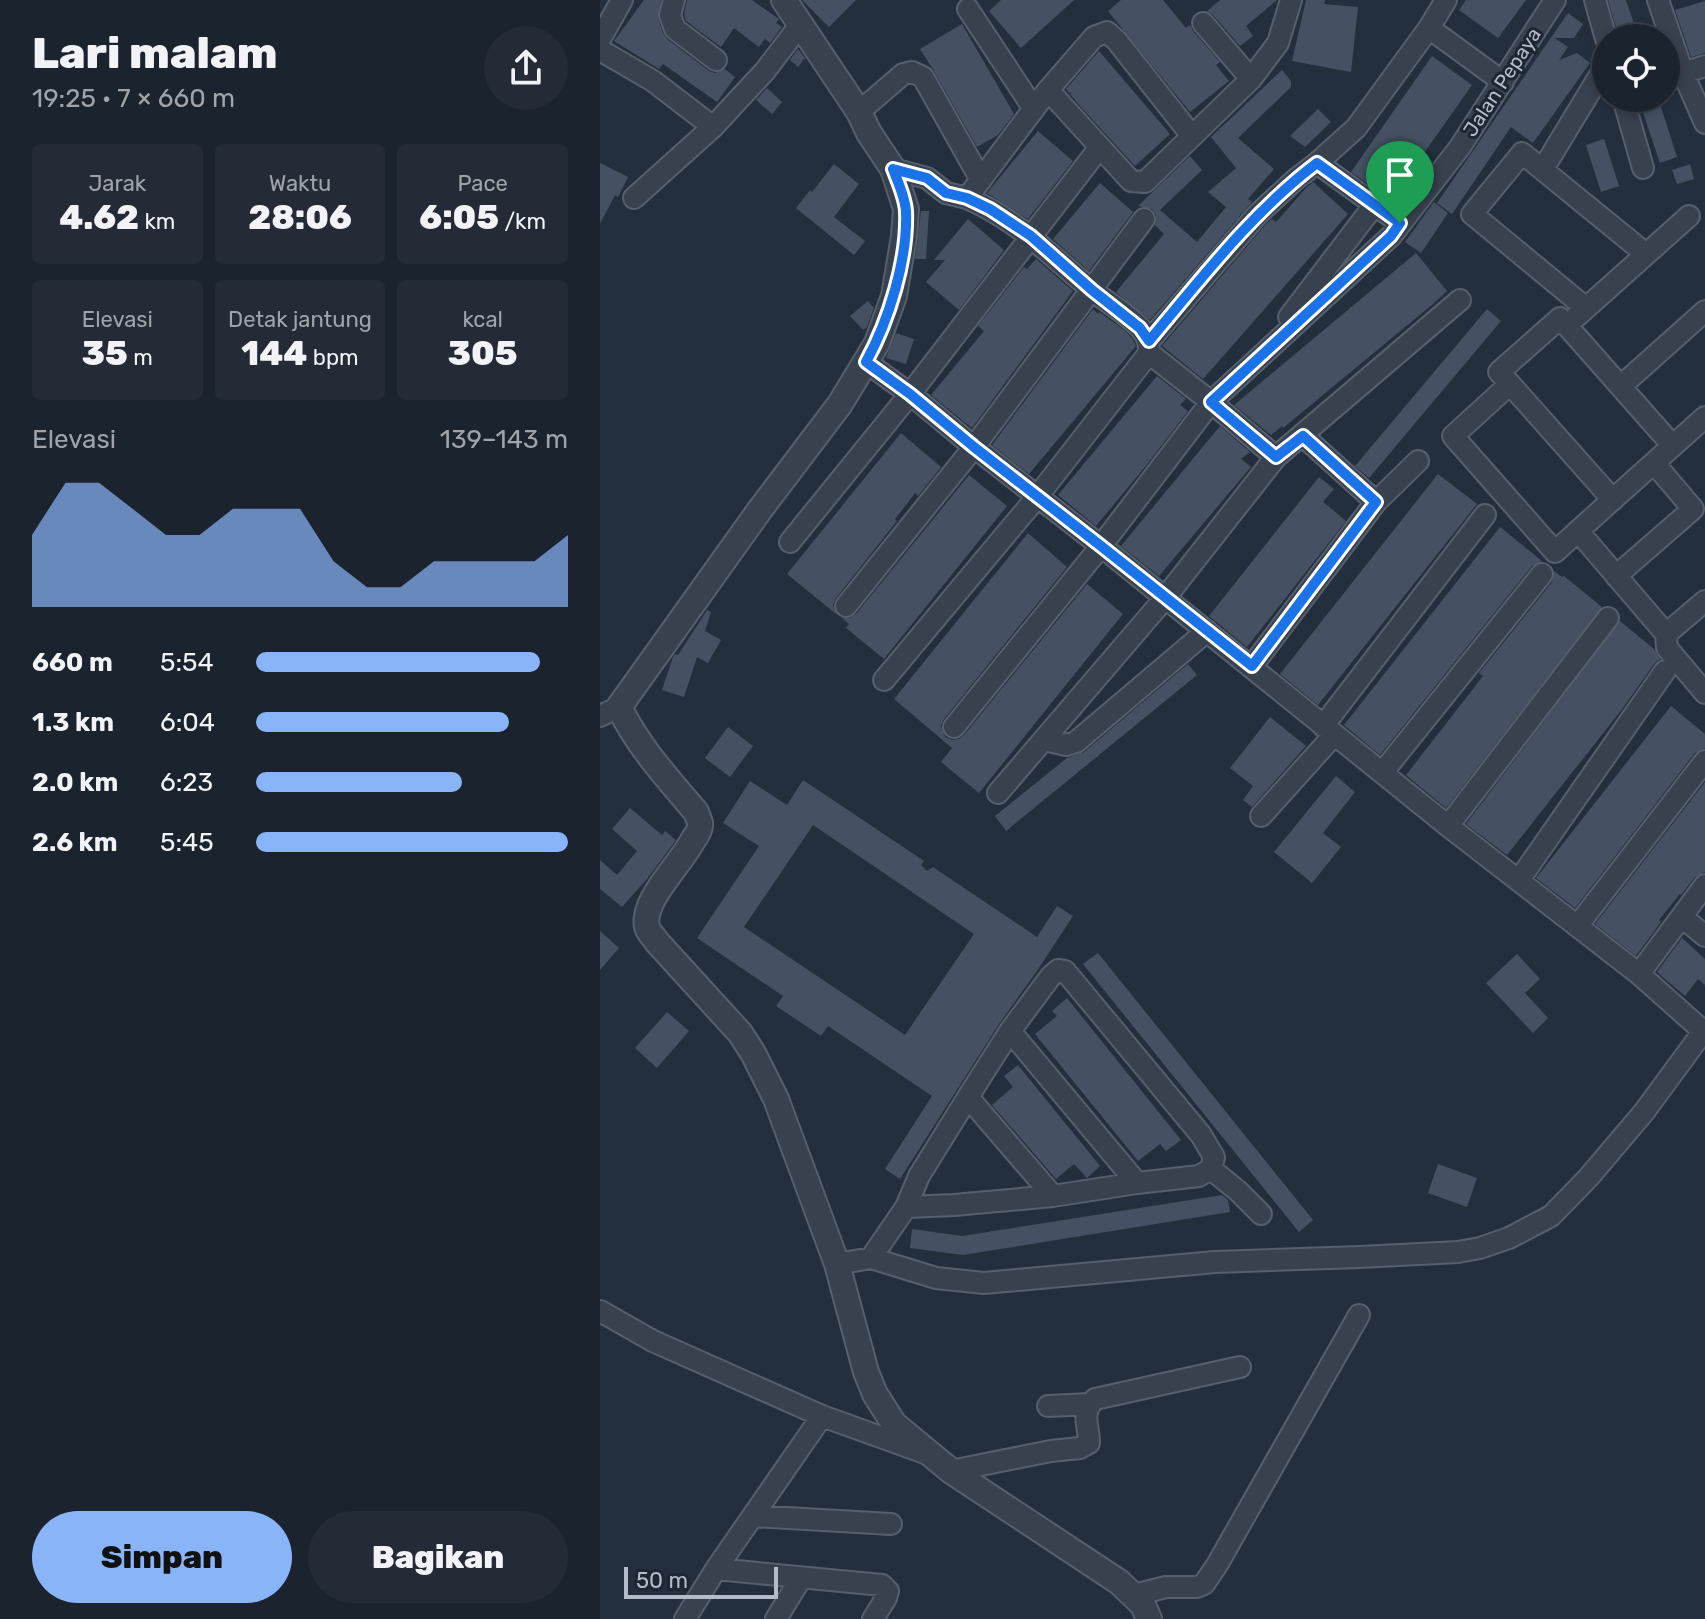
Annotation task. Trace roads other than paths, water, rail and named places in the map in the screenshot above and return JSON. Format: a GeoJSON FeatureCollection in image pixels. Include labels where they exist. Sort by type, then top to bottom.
{"type":"FeatureCollection","features":[{"type":"Feature","properties":{"kind":"street"},"geometry":{"type":"LineString","coordinates":[[600,39],[622,0]]}},
{"type":"Feature","properties":{"kind":"street"},"geometry":{"type":"LineString","coordinates":[[674,0],[670,15],[675,29],[716,60]]}},
{"type":"Feature","properties":{"kind":"street"},"geometry":{"type":"LineString","coordinates":[[784,0],[893,169],[906,209],[904,236],[894,296],[877,343],[840,404],[609,712],[634,735],[701,822],[688,850],[657,892],[646,923],[648,931],[740,1033],[776,1099],[837,1264],[859,1352],[875,1394],[894,1424],[941,1464],[1105,1571],[1134,1595],[1149,1619]]}},
{"type":"Feature","properties":{"kind":"street"},"geometry":{"type":"LineString","coordinates":[[1048,90],[1131,181],[1145,182],[1251,79],[1278,43],[1291,0]]}},
{"type":"Feature","properties":{"kind":"street"},"geometry":{"type":"LineString","coordinates":[[884,680],[1037,497],[1149,347],[1258,214],[1356,128],[1446,0]]}},
{"type":"Feature","properties":{"kind":"street","name":"Jalan Pepaya"},"geometry":{"type":"LineString","coordinates":[[954,727],[1101,546],[1211,402],[1391,236],[1460,147],[1555,0]]}},
{"type":"Feature","properties":{"kind":"street"},"geometry":{"type":"LineString","coordinates":[[1595,0],[1602,24]]}},
{"type":"Feature","properties":{"kind":"street"},"geometry":{"type":"LineString","coordinates":[[1658,0],[1683,73],[1705,123]]}},
{"type":"Feature","properties":{"kind":"street"},"geometry":{"type":"LineString","coordinates":[[968,9],[1034,109]]}},
{"type":"Feature","properties":{"kind":"street"},"geometry":{"type":"LineString","coordinates":[[1203,23],[1251,79]]}},
{"type":"Feature","properties":{"kind":"street"},"geometry":{"type":"LineString","coordinates":[[634,198],[713,127],[765,71],[800,25]]}},
{"type":"Feature","properties":{"kind":"street"},"geometry":{"type":"LineString","coordinates":[[1429,28],[1503,82]]}},
{"type":"Feature","properties":{"kind":"street"},"geometry":{"type":"LineString","coordinates":[[967,198],[1048,90],[1094,37],[1107,32],[1192,136]]}},
{"type":"Feature","properties":{"kind":"street"},"geometry":{"type":"LineString","coordinates":[[600,50],[653,81],[713,127]]}},
{"type":"Feature","properties":{"kind":"street"},"geometry":{"type":"LineString","coordinates":[[1683,73],[1705,66]]}},
{"type":"Feature","properties":{"kind":"street"},"geometry":{"type":"LineString","coordinates":[[859,112],[903,74],[917,73],[923,77],[981,180]]}},
{"type":"Feature","properties":{"kind":"street"},"geometry":{"type":"LineString","coordinates":[[1543,169],[1592,88]]}},
{"type":"Feature","properties":{"kind":"street"},"geometry":{"type":"LineString","coordinates":[[1627,112],[1643,168]]}},
{"type":"Feature","properties":{"kind":"street"},"geometry":{"type":"LineString","coordinates":[[790,542],[910,394],[1100,147]]}},
{"type":"Feature","properties":{"kind":"street"},"geometry":{"type":"LineString","coordinates":[[1586,308],[1472,214],[1522,153],[1646,254]]}},
{"type":"Feature","properties":{"kind":"street"},"geometry":{"type":"LineString","coordinates":[[1317,163],[1400,223]]}},
{"type":"Feature","properties":{"kind":"street"},"geometry":{"type":"LineString","coordinates":[[893,169],[927,178],[946,193],[967,198],[990,209],[1031,236],[1140,328],[1149,347],[1276,457]]}},
{"type":"Feature","properties":{"kind":"street"},"geometry":{"type":"LineString","coordinates":[[1255,362],[1375,204]]}},
{"type":"Feature","properties":{"kind":"street"},"geometry":{"type":"LineString","coordinates":[[1567,326],[1689,216]]}},
{"type":"Feature","properties":{"kind":"street"},"geometry":{"type":"LineString","coordinates":[[846,606],[974,447],[1144,219]]}},
{"type":"Feature","properties":{"kind":"street"},"geometry":{"type":"LineString","coordinates":[[998,793],[1165,598],[1276,457],[1460,300]]}},
{"type":"Feature","properties":{"kind":"street"},"geometry":{"type":"LineString","coordinates":[[1621,386],[1705,311]]}},
{"type":"Feature","properties":{"kind":"street"},"geometry":{"type":"LineString","coordinates":[[1613,500],[1499,372],[1560,318],[1673,446]]}},
{"type":"Feature","properties":{"kind":"street"},"geometry":{"type":"LineString","coordinates":[[837,1264],[871,1258],[936,1278],[984,1283],[1215,1262],[1458,1252],[1480,1248],[1509,1238],[1551,1216],[1644,1112],[1704,1030],[1578,925],[1448,826],[1252,666],[866,362]]}},
{"type":"Feature","properties":{"kind":"street"},"geometry":{"type":"LineString","coordinates":[[1510,384],[1453,436],[1555,552],[1705,417]]}},
{"type":"Feature","properties":{"kind":"street"},"geometry":{"type":"LineString","coordinates":[[1303,436],[1376,502]]}},
{"type":"Feature","properties":{"kind":"street"},"geometry":{"type":"LineString","coordinates":[[1252,666],[1376,502],[1418,461]]}},
{"type":"Feature","properties":{"kind":"street"},"geometry":{"type":"LineString","coordinates":[[1616,576],[1693,509],[1654,463]]}},
{"type":"Feature","properties":{"kind":"street"},"geometry":{"type":"LineString","coordinates":[[1261,816],[1329,731],[1485,515]]}},
{"type":"Feature","properties":{"kind":"street"},"geometry":{"type":"LineString","coordinates":[[1578,531],[1666,634],[1667,648],[1705,693]]}},
{"type":"Feature","properties":{"kind":"street"},"geometry":{"type":"LineString","coordinates":[[1382,773],[1542,574]]}},
{"type":"Feature","properties":{"kind":"street"},"geometry":{"type":"LineString","coordinates":[[1666,634],[1705,601]]}},
{"type":"Feature","properties":{"kind":"street"},"geometry":{"type":"LineString","coordinates":[[1448,826],[1608,618]]}},
{"type":"Feature","properties":{"kind":"street"},"geometry":{"type":"LineString","coordinates":[[1044,740],[1066,745],[1076,742],[1207,631]]}},
{"type":"Feature","properties":{"kind":"street"},"geometry":{"type":"LineString","coordinates":[[1519,880],[1665,671]]}},
{"type":"Feature","properties":{"kind":"street"},"geometry":{"type":"LineString","coordinates":[[1578,925],[1705,761]]}},
{"type":"Feature","properties":{"kind":"street"},"geometry":{"type":"LineString","coordinates":[[1639,974],[1705,885]]}},
{"type":"Feature","properties":{"kind":"street"},"geometry":{"type":"LineString","coordinates":[[1682,917],[1705,936]]}},
{"type":"Feature","properties":{"kind":"street"},"geometry":{"type":"LineString","coordinates":[[871,1258],[906,1207],[919,1176],[1010,1031],[1058,970],[1065,971],[1201,1135],[1214,1157],[1211,1169],[1199,1176],[1053,1196],[906,1207]]}},
{"type":"Feature","properties":{"kind":"street"},"geometry":{"type":"LineString","coordinates":[[1010,1031],[1137,1183]]}},
{"type":"Feature","properties":{"kind":"street"},"geometry":{"type":"LineString","coordinates":[[968,1097],[1053,1196]]}},
{"type":"Feature","properties":{"kind":"street"},"geometry":{"type":"LineString","coordinates":[[1211,1169],[1261,1214]]}},
{"type":"Feature","properties":{"kind":"street"},"geometry":{"type":"LineString","coordinates":[[600,1311],[653,1341],[822,1416],[941,1464],[1083,1447],[1089,1443],[1090,1437],[1086,1413],[1095,1399],[1240,1367]]}},
{"type":"Feature","properties":{"kind":"street"},"geometry":{"type":"LineString","coordinates":[[1134,1595],[1166,1587],[1197,1587],[1204,1584],[1359,1315]]}},
{"type":"Feature","properties":{"kind":"street"},"geometry":{"type":"LineString","coordinates":[[1048,1406],[1090,1404]]}},
{"type":"Feature","properties":{"kind":"street"},"geometry":{"type":"LineString","coordinates":[[685,1619],[822,1416]]}},
{"type":"Feature","properties":{"kind":"street"},"geometry":{"type":"LineString","coordinates":[[753,1516],[891,1524]]}},
{"type":"Feature","properties":{"kind":"street"},"geometry":{"type":"LineString","coordinates":[[716,1569],[882,1585],[888,1591],[873,1619]]}},
{"type":"Feature","properties":{"kind":"street"},"geometry":{"type":"LineString","coordinates":[[776,1619],[801,1578]]}}]}
